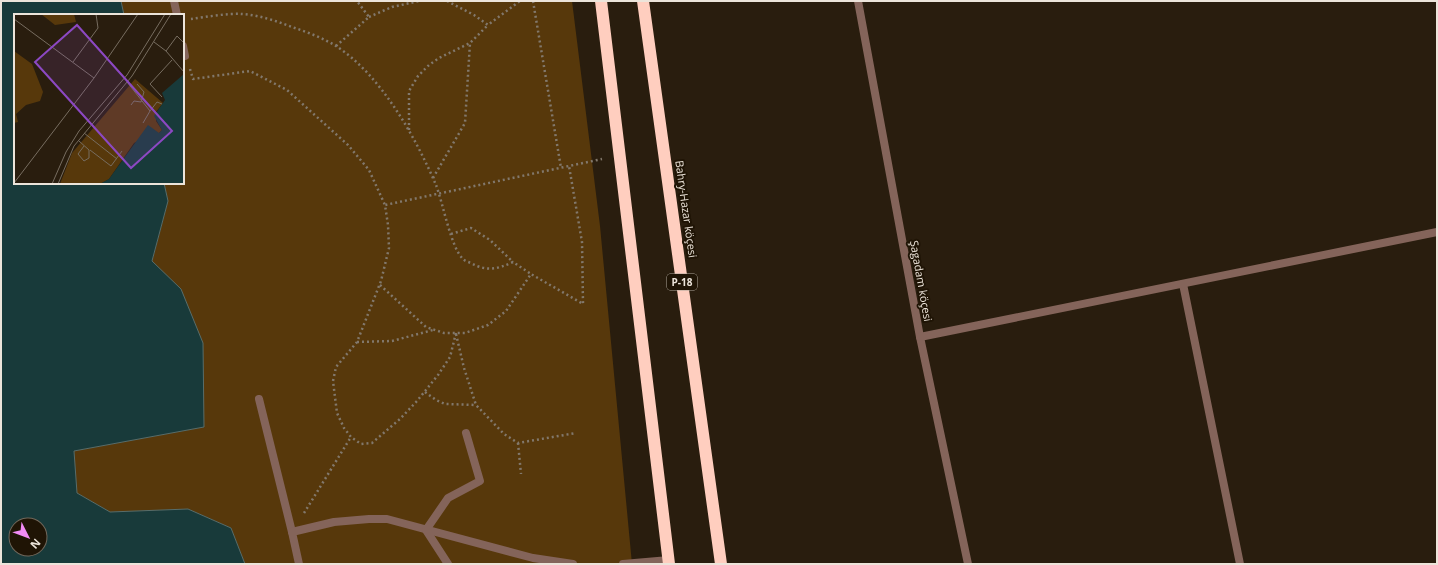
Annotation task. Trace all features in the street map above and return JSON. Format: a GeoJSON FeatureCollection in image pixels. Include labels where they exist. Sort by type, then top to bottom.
{"type":"FeatureCollection","features":[{"type":"Feature","properties":{"kind":"highway"},"geometry":{"type":"LineString","coordinates":[[602,1],[669,562]]}},
{"type":"Feature","properties":{"kind":"highway","name":"Bahry-Hazar köçesi"},"geometry":{"type":"LineString","coordinates":[[643,1],[721,564]]}},
{"type":"Feature","properties":{"kind":"street"},"geometry":{"type":"LineString","coordinates":[[174,1],[176,14]]}},
{"type":"Feature","properties":{"kind":"street","name":"Şagadam köçesi"},"geometry":{"type":"LineString","coordinates":[[858,1],[920,337],[968,564]]}},
{"type":"Feature","properties":{"kind":"street"},"geometry":{"type":"LineString","coordinates":[[184,51],[185,56]]}},
{"type":"Feature","properties":{"kind":"street"},"geometry":{"type":"LineString","coordinates":[[920,337],[1437,232]]}},
{"type":"Feature","properties":{"kind":"street"},"geometry":{"type":"LineString","coordinates":[[1183,284],[1240,564]]}},
{"type":"Feature","properties":{"kind":"street"},"geometry":{"type":"LineString","coordinates":[[259,399],[299,564]]}},
{"type":"Feature","properties":{"kind":"street"},"geometry":{"type":"LineString","coordinates":[[426,530],[448,498],[480,481],[466,433]]}},
{"type":"Feature","properties":{"kind":"street"},"geometry":{"type":"LineString","coordinates":[[292,532],[334,522],[387,519],[533,558],[572,564]]}},
{"type":"Feature","properties":{"kind":"street"},"geometry":{"type":"LineString","coordinates":[[426,530],[448,564]]}},
{"type":"Feature","properties":{"kind":"street"},"geometry":{"type":"LineString","coordinates":[[623,564],[669,562]]}},
{"type":"Feature","properties":{"kind":"path"},"geometry":{"type":"LineString","coordinates":[[358,1],[369,17]]}},
{"type":"Feature","properties":{"kind":"path"},"geometry":{"type":"LineString","coordinates":[[336,46],[369,17],[392,7],[419,1]]}},
{"type":"Feature","properties":{"kind":"path"},"geometry":{"type":"LineString","coordinates":[[447,1],[488,25]]}},
{"type":"Feature","properties":{"kind":"path"},"geometry":{"type":"LineString","coordinates":[[409,131],[409,90],[418,76],[439,58],[470,43],[488,25],[520,1]]}},
{"type":"Feature","properties":{"kind":"path"},"geometry":{"type":"LineString","coordinates":[[532,1],[562,168]]}},
{"type":"Feature","properties":{"kind":"path"},"geometry":{"type":"LineString","coordinates":[[190,19],[242,14],[271,20],[303,31],[336,46],[357,63],[381,90],[409,131],[433,178],[456,248],[463,259],[480,269],[499,268],[513,262]]}},
{"type":"Feature","properties":{"kind":"path"},"geometry":{"type":"LineString","coordinates":[[433,178],[465,123],[470,43]]}},
{"type":"Feature","properties":{"kind":"path"},"geometry":{"type":"LineString","coordinates":[[185,56],[193,79],[250,71],[287,90],[348,145],[369,170],[385,205],[389,248],[380,285],[357,342],[336,366],[334,381],[337,414],[344,428],[351,437],[361,444],[372,443],[400,419],[425,392],[450,357],[456,333]]}},
{"type":"Feature","properties":{"kind":"path"},"geometry":{"type":"LineString","coordinates":[[385,205],[620,156]]}},
{"type":"Feature","properties":{"kind":"path"},"geometry":{"type":"LineString","coordinates":[[451,234],[471,228],[490,240],[513,262],[583,304],[582,242],[569,166]]}},
{"type":"Feature","properties":{"kind":"path"},"geometry":{"type":"LineString","coordinates":[[380,285],[426,327],[444,333],[465,333],[488,325],[506,311],[531,274]]}},
{"type":"Feature","properties":{"kind":"path"},"geometry":{"type":"LineString","coordinates":[[357,342],[392,341],[434,330]]}},
{"type":"Feature","properties":{"kind":"path"},"geometry":{"type":"LineString","coordinates":[[456,333],[464,368],[476,405],[504,434],[518,443],[576,433]]}},
{"type":"Feature","properties":{"kind":"path"},"geometry":{"type":"LineString","coordinates":[[425,392],[436,400],[445,404],[476,405]]}},
{"type":"Feature","properties":{"kind":"path"},"geometry":{"type":"LineString","coordinates":[[292,532],[351,437]]}},
{"type":"Feature","properties":{"kind":"path"},"geometry":{"type":"LineString","coordinates":[[518,443],[521,474]]}},
{"type":"Feature","properties":{"kind":"shaded area"},"geometry":{"type":"Polygon","coordinates":[[[121,1],[572,1],[600,226],[632,564],[245,564],[231,528],[188,509],[110,512],[77,493],[74,451],[204,427],[181,289],[152,262],[168,201],[164,184],[184,184],[184,14],[124,14],[121,1]]]}},
{"type":"Feature","properties":{"kind":"water"},"geometry":{"type":"Polygon","coordinates":[[[1,1],[121,1],[124,14],[14,14],[14,184],[164,184],[168,201],[152,261],[181,289],[203,343],[204,427],[74,451],[77,493],[110,512],[188,509],[231,528],[245,564],[1,564],[1,1]]]}}]}
